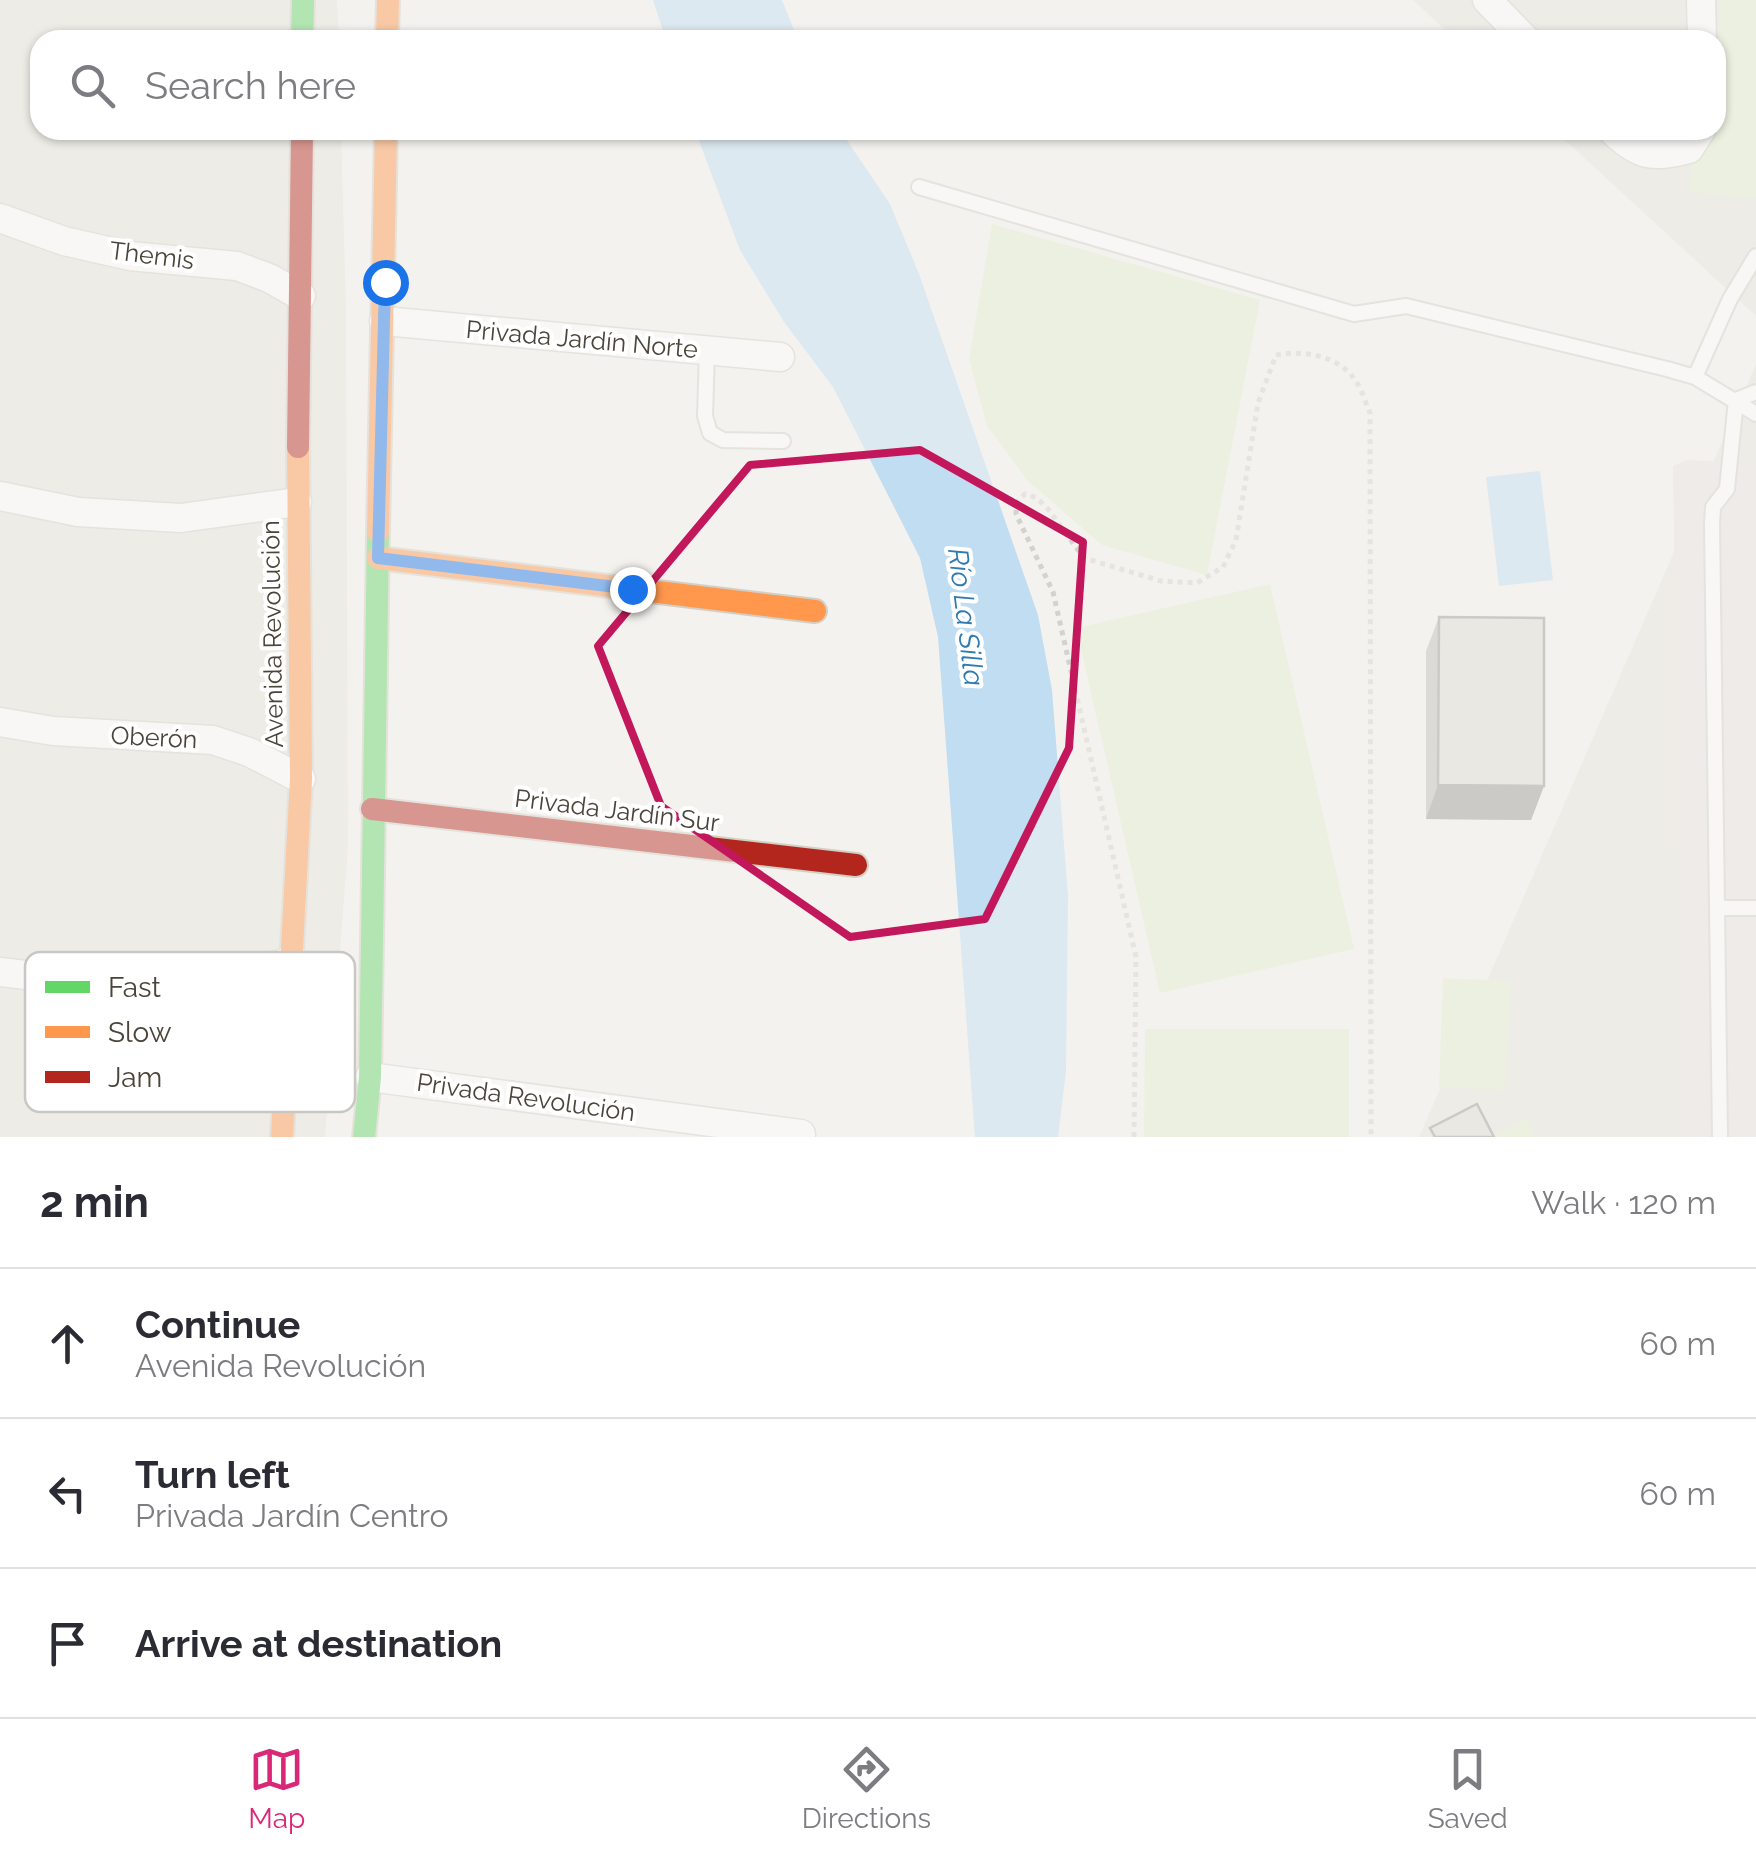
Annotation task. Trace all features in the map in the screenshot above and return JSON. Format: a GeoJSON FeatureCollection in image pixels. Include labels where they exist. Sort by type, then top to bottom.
{"type":"FeatureCollection","features":[{"type":"Feature","properties":{"kind":"main road"},"geometry":{"type":"LineString","coordinates":[[302,0],[302,30]]}},
{"type":"Feature","properties":{"kind":"main road"},"geometry":{"type":"LineString","coordinates":[[387,30],[388,0]]}},
{"type":"Feature","properties":{"kind":"main road","name":"Avenida Revolución"},"geometry":{"type":"LineString","coordinates":[[294,952],[301,780],[297,502],[302,140]]}},
{"type":"Feature","properties":{"kind":"main road"},"geometry":{"type":"LineString","coordinates":[[364,1137],[370,1077],[386,140]]}},
{"type":"Feature","properties":{"kind":"main road"},"geometry":{"type":"LineString","coordinates":[[378,558],[815,611]]}},
{"type":"Feature","properties":{"kind":"main road","name":"Privada Jardín Sur"},"geometry":{"type":"LineString","coordinates":[[372,810],[856,865]]}},
{"type":"Feature","properties":{"kind":"main road","name":"Avenida Revolución"},"geometry":{"type":"LineString","coordinates":[[282,1137],[284,1112]]}},
{"type":"Feature","properties":{"kind":"street"},"geometry":{"type":"LineString","coordinates":[[1488,0],[1516,30]]}},
{"type":"Feature","properties":{"kind":"street"},"geometry":{"type":"LineString","coordinates":[[1701,0],[1702,30]]}},
{"type":"Feature","properties":{"kind":"street"},"geometry":{"type":"LineString","coordinates":[[1622,140],[1629,147],[1659,157],[1693,140]]}},
{"type":"Feature","properties":{"kind":"street","name":"Themis"},"geometry":{"type":"LineString","coordinates":[[0,218],[64,242],[130,256],[237,266],[270,278],[301,296]]}},
{"type":"Feature","properties":{"kind":"street","name":"Privada Jardín Norte"},"geometry":{"type":"LineString","coordinates":[[384,320],[780,357]]}},
{"type":"Feature","properties":{"kind":"street"},"geometry":{"type":"LineString","coordinates":[[0,496],[78,512],[182,518],[297,502]]}},
{"type":"Feature","properties":{"kind":"street","name":"Oberón"},"geometry":{"type":"LineString","coordinates":[[0,722],[53,731],[213,740],[250,752],[301,780]]}},
{"type":"Feature","properties":{"kind":"street"},"geometry":{"type":"LineString","coordinates":[[0,972],[25,975]]}},
{"type":"Feature","properties":{"kind":"street","name":"Privada Revolución"},"geometry":{"type":"LineString","coordinates":[[370,1077],[801,1134]]}},
{"type":"Feature","properties":{"kind":"lane"},"geometry":{"type":"LineString","coordinates":[[919,187],[1354,314],[1406,306],[1695,377],[1756,414]]}},
{"type":"Feature","properties":{"kind":"lane"},"geometry":{"type":"LineString","coordinates":[[1695,377],[1730,300],[1756,256]]}},
{"type":"Feature","properties":{"kind":"lane"},"geometry":{"type":"LineString","coordinates":[[707,350],[704,416],[710,433],[723,440],[782,441]]}},
{"type":"Feature","properties":{"kind":"lane"},"geometry":{"type":"LineString","coordinates":[[1736,400],[1756,392]]}},
{"type":"Feature","properties":{"kind":"lane"},"geometry":{"type":"LineString","coordinates":[[1720,1137],[1712,524],[1714,507],[1727,489],[1736,400]]}},
{"type":"Feature","properties":{"kind":"lane"},"geometry":{"type":"LineString","coordinates":[[1717,908],[1756,908]]}},
{"type":"Feature","properties":{"kind":"path"},"geometry":{"type":"LineString","coordinates":[[1134,1137],[1136,957],[1053,592],[1016,514],[1017,502],[1025,494],[1038,498],[1084,558],[1161,581],[1197,583],[1223,567],[1236,540],[1258,403],[1276,355],[1293,352],[1326,358],[1351,374],[1370,412],[1371,1137]]}},
{"type":"Feature","properties":{"kind":"highlighted area"},"geometry":{"type":"Polygon","coordinates":[[[920,450],[1083,542],[1069,748],[985,919],[850,937],[661,806],[598,646],[750,465],[920,450]]]}},
{"type":"Feature","properties":{"kind":"shaded area"},"geometry":{"type":"Polygon","coordinates":[[[0,0],[337,0],[338,30],[30,30],[30,140],[341,140],[346,309],[348,849],[340,952],[25,952],[25,1112],[327,1112],[325,1137],[0,1137],[0,0]]]}},
{"type":"Feature","properties":{"kind":"shaded area"},"geometry":{"type":"Polygon","coordinates":[[[1413,0],[1756,0],[1756,316],[1565,140],[1726,140],[1726,30],[1445,30],[1413,0]]]}},
{"type":"Feature","properties":{"kind":"shaded area"},"geometry":{"type":"Polygon","coordinates":[[[1756,364],[1756,1137],[1419,1137],[1756,364]]]}},
{"type":"Feature","properties":{"kind":"shaded area"},"geometry":{"type":"Polygon","coordinates":[[[1687,460],[1756,463],[1756,1137],[1682,1137],[1673,466],[1687,460]]]}},
{"type":"Feature","properties":{"kind":"green space"},"geometry":{"type":"Polygon","coordinates":[[[1719,0],[1756,0],[1756,198],[1690,192],[1692,155],[1708,140],[1726,140],[1726,30],[1719,30],[1719,0]]]}},
{"type":"Feature","properties":{"kind":"green space"},"geometry":{"type":"Polygon","coordinates":[[[992,224],[1260,300],[1207,575],[1102,545],[1028,481],[987,426],[969,359],[992,224]]]}},
{"type":"Feature","properties":{"kind":"green space"},"geometry":{"type":"Polygon","coordinates":[[[1270,584],[1354,949],[1160,993],[1076,628],[1270,584]]]}},
{"type":"Feature","properties":{"kind":"green space"},"geometry":{"type":"Polygon","coordinates":[[[1443,978],[1510,981],[1505,1090],[1439,1087],[1443,978]]]}},
{"type":"Feature","properties":{"kind":"green space"},"geometry":{"type":"Polygon","coordinates":[[[1145,1029],[1349,1029],[1349,1137],[1144,1137],[1145,1029]]]}},
{"type":"Feature","properties":{"kind":"green space"},"geometry":{"type":"Polygon","coordinates":[[[1526,1118],[1536,1137],[1490,1137],[1526,1118]]]}},
{"type":"Feature","properties":{"kind":"water"},"geometry":{"type":"Polygon","coordinates":[[[653,0],[782,0],[794,30],[663,30],[653,0]]]}},
{"type":"Feature","properties":{"kind":"water","name":"Río La Silla"},"geometry":{"type":"Polygon","coordinates":[[[699,140],[847,140],[890,204],[919,274],[1038,615],[1052,690],[1068,896],[1066,1071],[1058,1137],[975,1137],[938,637],[920,558],[833,387],[784,322],[740,250],[699,140]]]}},
{"type":"Feature","properties":{"kind":"water"},"geometry":{"type":"Polygon","coordinates":[[[1540,471],[1553,580],[1499,586],[1486,477],[1540,471]]]}},
{"type":"Feature","properties":{"kind":"building"},"geometry":{"type":"Polygon","coordinates":[[[1439,617],[1544,618],[1544,786],[1438,785],[1439,617]]]}},
{"type":"Feature","properties":{"kind":"building"},"geometry":{"type":"Polygon","coordinates":[[[1477,1104],[1494,1137],[1435,1137],[1430,1128],[1477,1104]]]}},
{"type":"Feature","properties":{"kind":"traffic: fast"},"geometry":{"type":"LineString","coordinates":[[302,30],[303,0]]}},
{"type":"Feature","properties":{"kind":"traffic: fast"},"geometry":{"type":"LineString","coordinates":[[364,1137],[370,1077],[378,532]]}},
{"type":"Feature","properties":{"kind":"traffic: slow"},"geometry":{"type":"LineString","coordinates":[[387,30],[388,0]]}},
{"type":"Feature","properties":{"kind":"traffic: slow"},"geometry":{"type":"LineString","coordinates":[[378,532],[386,140]]}},
{"type":"Feature","properties":{"kind":"traffic: slow"},"geometry":{"type":"LineString","coordinates":[[292,952],[301,779],[298,447]]}},
{"type":"Feature","properties":{"kind":"traffic: slow"},"geometry":{"type":"LineString","coordinates":[[378,558],[815,611]]}},
{"type":"Feature","properties":{"kind":"traffic: slow"},"geometry":{"type":"LineString","coordinates":[[282,1137],[283,1112]]}},
{"type":"Feature","properties":{"kind":"traffic: jam"},"geometry":{"type":"LineString","coordinates":[[298,447],[302,140]]}},
{"type":"Feature","properties":{"kind":"traffic: jam"},"geometry":{"type":"LineString","coordinates":[[372,809],[856,865]]}},
{"type":"Feature","properties":{"kind":"route"},"geometry":{"type":"LineString","coordinates":[[385,282],[378,558],[632,589]]}}]}
